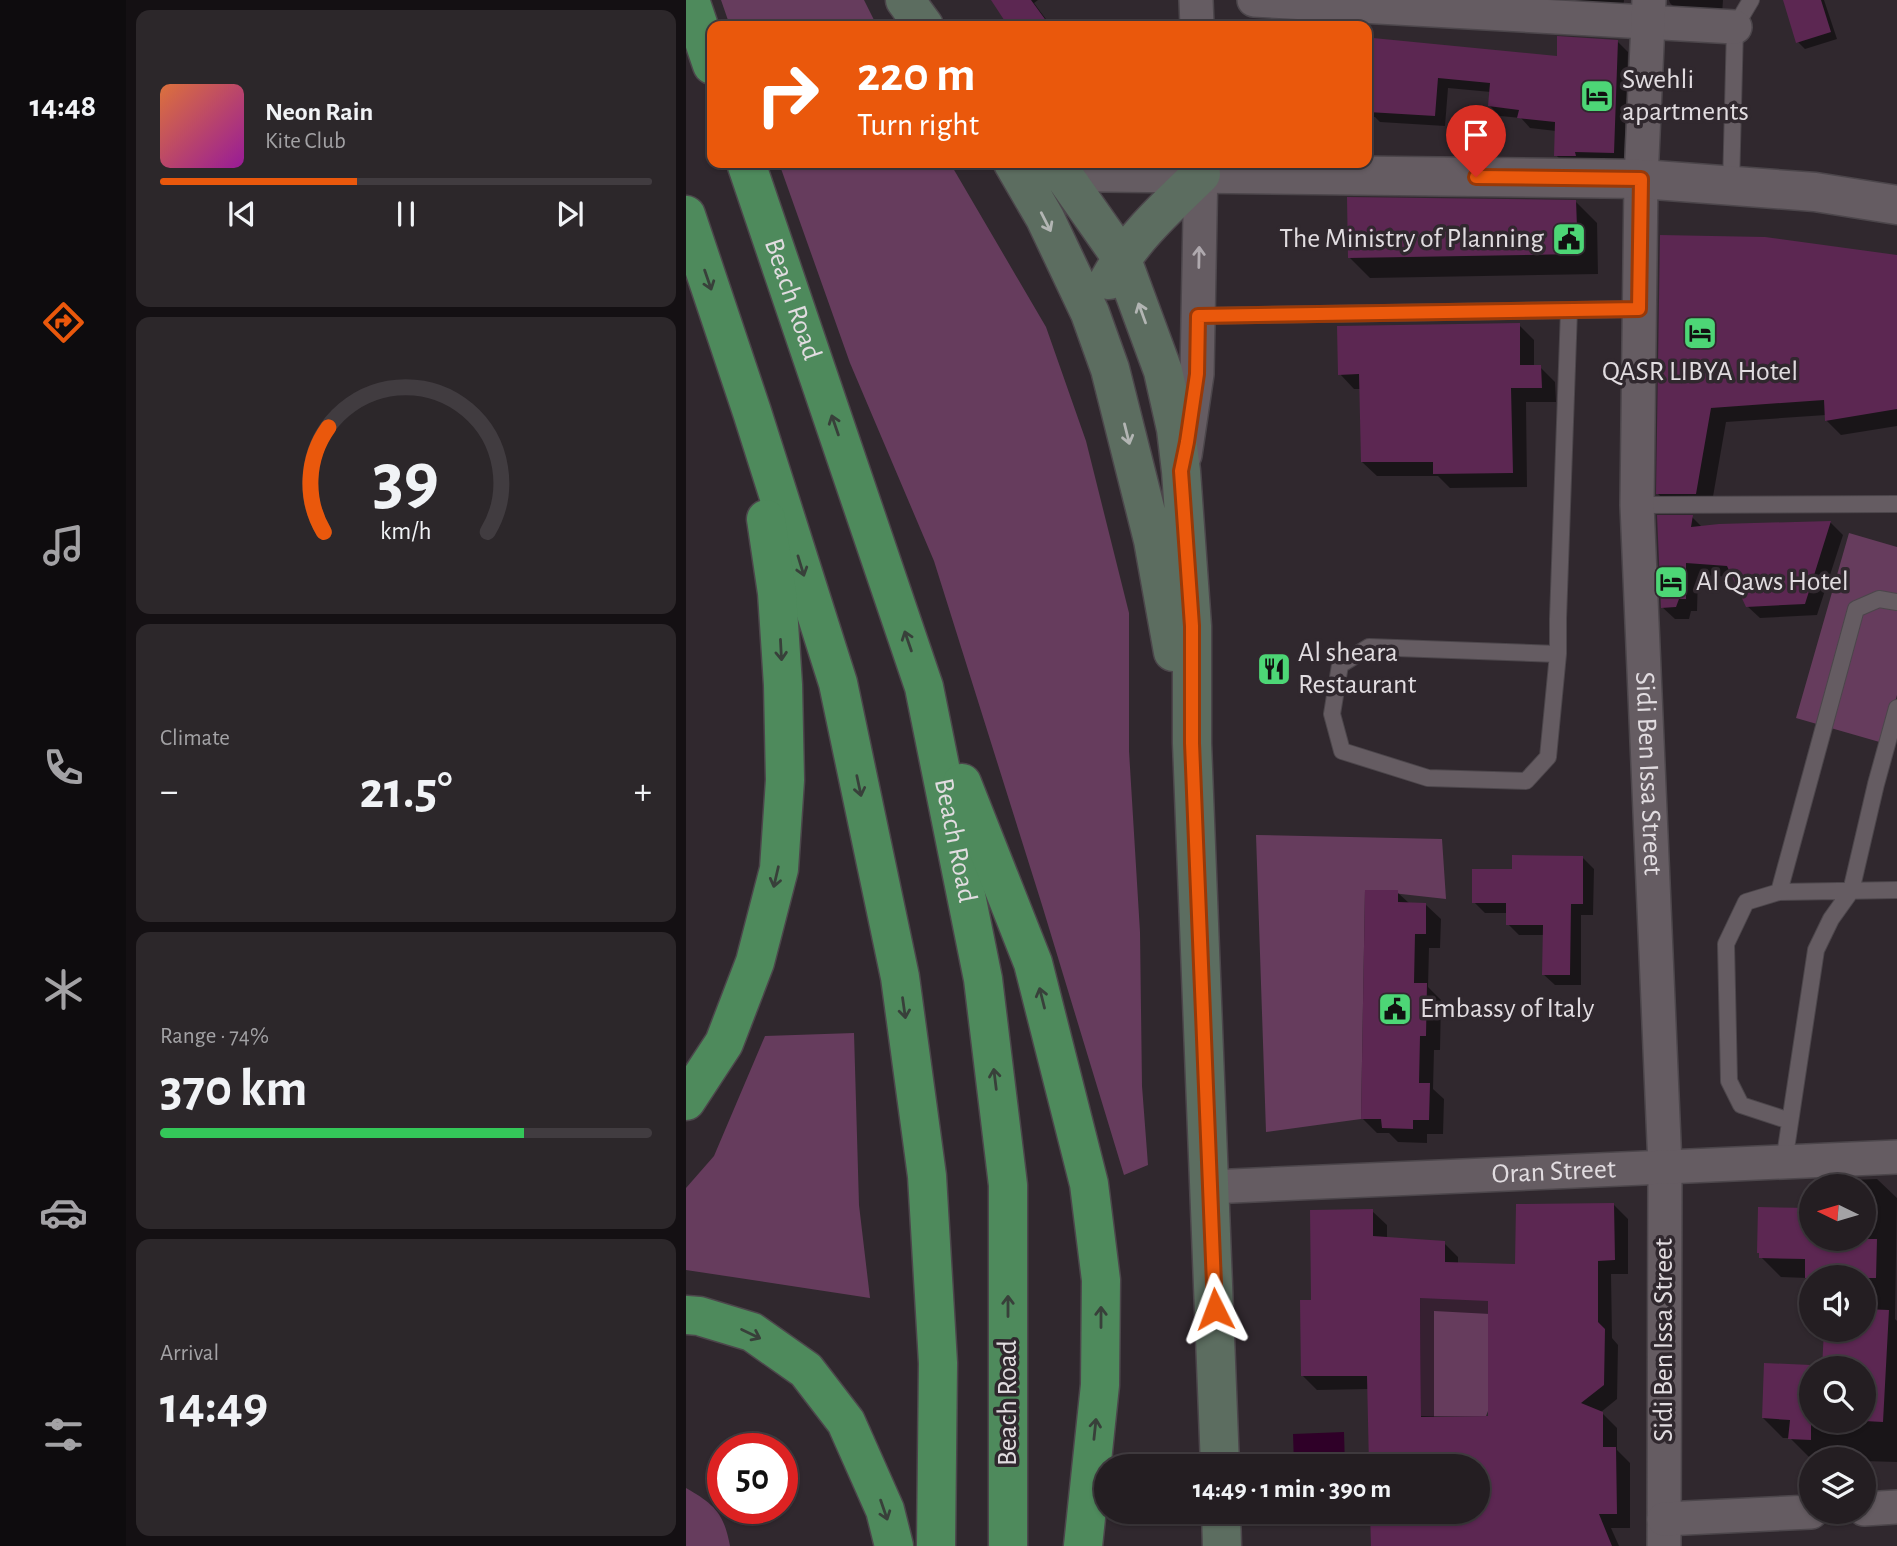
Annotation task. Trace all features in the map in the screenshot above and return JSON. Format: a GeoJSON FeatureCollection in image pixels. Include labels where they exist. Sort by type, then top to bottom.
{"type":"FeatureCollection","features":[{"type":"Feature","properties":{"kind":"highway"},"geometry":{"type":"LineString","coordinates":[[690,0],[707,50]]}},
{"type":"Feature","properties":{"kind":"highway","name":"Beach Road"},"geometry":{"type":"LineString","coordinates":[[748,168],[924,687],[984,979],[1008,1185],[1008,1546]]}},
{"type":"Feature","properties":{"kind":"highway"},"geometry":{"type":"LineString","coordinates":[[686,215],[838,684],[900,977],[928,1189],[938,1363],[936,1546]]}},
{"type":"Feature","properties":{"kind":"highway"},"geometry":{"type":"LineString","coordinates":[[686,1101],[724,1043],[755,962],[779,869],[785,780],[783,685],[777,593],[752,412]]}},
{"type":"Feature","properties":{"kind":"highway"},"geometry":{"type":"LineString","coordinates":[[924,687],[1033,963],[1089,1184],[1101,1280],[1100,1385],[1083,1546]]}},
{"type":"Feature","properties":{"kind":"highway"},"geometry":{"type":"LineString","coordinates":[[686,1315],[752,1332],[806,1370],[846,1422],[885,1510],[894,1546]]}},
{"type":"Feature","properties":{"kind":"main road"},"geometry":{"type":"LineString","coordinates":[[905,0],[920,21]]}},
{"type":"Feature","properties":{"kind":"main road"},"geometry":{"type":"LineString","coordinates":[[1016,168],[1045,218],[1090,313],[1110,369],[1153,540],[1168,630],[1192,743]]}},
{"type":"Feature","properties":{"kind":"main road"},"geometry":{"type":"LineString","coordinates":[[1060,168],[1121,257],[1180,373],[1176,429],[1192,626],[1192,743],[1220,1454]]}},
{"type":"Feature","properties":{"kind":"main road"},"geometry":{"type":"LineString","coordinates":[[1090,313],[1121,257],[1201,168]]}},
{"type":"Feature","properties":{"kind":"main road"},"geometry":{"type":"LineString","coordinates":[[1110,369],[1180,373]]}},
{"type":"Feature","properties":{"kind":"main road"},"geometry":{"type":"LineString","coordinates":[[1221,1524],[1222,1546]]}},
{"type":"Feature","properties":{"kind":"street"},"geometry":{"type":"LineString","coordinates":[[1196,0],[1197,21]]}},
{"type":"Feature","properties":{"kind":"street"},"geometry":{"type":"LineString","coordinates":[[1254,0],[1743,13]]}},
{"type":"Feature","properties":{"kind":"street","name":"Sidi Ben Issa Street"},"geometry":{"type":"LineString","coordinates":[[1649,11],[1641,179],[1637,505],[1665,1167],[1664,1533]]}},
{"type":"Feature","properties":{"kind":"street"},"geometry":{"type":"LineString","coordinates":[[1180,373],[1198,316],[1201,168],[1641,179],[1815,192],[1897,205]]}},
{"type":"Feature","properties":{"kind":"street","name":"Oran Street"},"geometry":{"type":"LineString","coordinates":[[1209,1187],[1897,1157]]}},
{"type":"Feature","properties":{"kind":"street"},"geometry":{"type":"LineString","coordinates":[[1876,1508],[1897,1507]]}},
{"type":"Feature","properties":{"kind":"street"},"geometry":{"type":"LineString","coordinates":[[1664,1533],[1799,1513]]}},
{"type":"Feature","properties":{"kind":"lane"},"geometry":{"type":"LineString","coordinates":[[1731,186],[1743,13]]}},
{"type":"Feature","properties":{"kind":"lane"},"geometry":{"type":"LineString","coordinates":[[1198,316],[1639,309]]}},
{"type":"Feature","properties":{"kind":"lane"},"geometry":{"type":"LineString","coordinates":[[1558,654],[1369,648],[1340,665],[1332,714],[1342,751],[1428,778],[1526,781],[1548,757],[1558,654],[1569,310]]}},
{"type":"Feature","properties":{"kind":"lane"},"geometry":{"type":"LineString","coordinates":[[1637,505],[1897,504]]}},
{"type":"Feature","properties":{"kind":"lane"},"geometry":{"type":"LineString","coordinates":[[1779,892],[1856,609],[1879,599],[1897,602]]}},
{"type":"Feature","properties":{"kind":"lane"},"geometry":{"type":"LineString","coordinates":[[1784,1162],[1816,950],[1831,919],[1851,891],[1897,708]]}},
{"type":"Feature","properties":{"kind":"lane"},"geometry":{"type":"LineString","coordinates":[[1790,1121],[1741,1105],[1729,1080],[1726,944],[1746,902],[1779,892],[1897,890]]}},
{"type":"Feature","properties":{"kind":"shaded area"},"geometry":{"type":"Polygon","coordinates":[[[721,0],[864,0],[874,21],[728,21],[721,0]]]}},
{"type":"Feature","properties":{"kind":"shaded area"},"geometry":{"type":"Polygon","coordinates":[[[781,168],[953,168],[1046,327],[1086,441],[1129,613],[1129,751],[1140,932],[1142,1086],[1148,1165],[1124,1175],[934,561],[850,363],[781,168]]]}},
{"type":"Feature","properties":{"kind":"shaded area"},"geometry":{"type":"Polygon","coordinates":[[[1849,533],[1897,547],[1897,695],[1883,743],[1796,718],[1849,533]]]}},
{"type":"Feature","properties":{"kind":"shaded area"},"geometry":{"type":"Polygon","coordinates":[[[1256,835],[1442,839],[1446,899],[1365,890],[1361,1119],[1266,1132],[1256,835]]]}},
{"type":"Feature","properties":{"kind":"shaded area"},"geometry":{"type":"Polygon","coordinates":[[[854,1033],[859,1205],[870,1298],[686,1270],[686,1188],[714,1156],[765,1036],[854,1033]]]}},
{"type":"Feature","properties":{"kind":"shaded area"},"geometry":{"type":"Polygon","coordinates":[[[1420,1297],[1488,1298],[1486,1416],[1421,1416],[1420,1297]]]}},
{"type":"Feature","properties":{"kind":"shaded area"},"geometry":{"type":"Polygon","coordinates":[[[1344,1432],[1345,1454],[1294,1454],[1293,1434],[1344,1432]]]}},
{"type":"Feature","properties":{"kind":"shaded area"},"geometry":{"type":"Polygon","coordinates":[[[686,1488],[707,1502],[707,1524],[724,1524],[730,1546],[686,1546],[686,1488]]]}},
{"type":"Feature","properties":{"kind":"building"},"geometry":{"type":"Polygon","coordinates":[[[991,0],[1031,0],[1046,21],[1005,21],[991,0]]]}},
{"type":"Feature","properties":{"kind":"building"},"geometry":{"type":"Polygon","coordinates":[[[1783,0],[1821,0],[1831,32],[1796,43],[1783,0]]]}},
{"type":"Feature","properties":{"kind":"building"},"geometry":{"type":"Polygon","coordinates":[[[1557,36],[1618,40],[1614,153],[1575,152],[1576,156],[1554,156],[1555,122],[1517,118],[1519,110],[1488,106],[1490,83],[1438,78],[1435,116],[1372,112],[1373,38],[1557,56],[1557,36]]]}},
{"type":"Feature","properties":{"kind":"building"},"geometry":{"type":"Polygon","coordinates":[[[1347,197],[1576,200],[1578,254],[1348,258],[1347,197]]]}},
{"type":"Feature","properties":{"kind":"building"},"geometry":{"type":"Polygon","coordinates":[[[1660,235],[1765,237],[1897,255],[1897,409],[1825,421],[1824,400],[1711,408],[1696,494],[1656,494],[1660,235]]]}},
{"type":"Feature","properties":{"kind":"building"},"geometry":{"type":"Polygon","coordinates":[[[1520,323],[1520,365],[1541,365],[1542,388],[1511,388],[1513,473],[1433,474],[1433,462],[1361,462],[1359,374],[1338,375],[1337,326],[1520,323]]]}},
{"type":"Feature","properties":{"kind":"building"},"geometry":{"type":"Polygon","coordinates":[[[1657,515],[1693,515],[1691,527],[1831,521],[1805,604],[1746,607],[1727,566],[1686,563],[1686,599],[1679,599],[1676,607],[1661,608],[1657,515]]]}},
{"type":"Feature","properties":{"kind":"building"},"geometry":{"type":"Polygon","coordinates":[[[1512,855],[1583,856],[1583,904],[1571,904],[1570,975],[1542,975],[1543,925],[1506,925],[1506,903],[1472,903],[1472,869],[1512,869],[1512,855]]]}},
{"type":"Feature","properties":{"kind":"building","name":"Embassy of Italy"},"geometry":{"type":"Polygon","coordinates":[[[1365,890],[1398,890],[1398,902],[1426,903],[1426,934],[1415,934],[1414,983],[1427,983],[1426,1036],[1420,1036],[1419,1083],[1430,1083],[1429,1120],[1413,1120],[1413,1129],[1382,1128],[1381,1119],[1361,1119],[1365,890]]]}},
{"type":"Feature","properties":{"kind":"building"},"geometry":{"type":"Polygon","coordinates":[[[1614,1203],[1615,1260],[1598,1261],[1598,1322],[1605,1329],[1604,1385],[1581,1403],[1603,1412],[1603,1447],[1616,1447],[1617,1514],[1599,1514],[1612,1546],[1371,1546],[1370,1524],[1490,1524],[1490,1454],[1369,1454],[1367,1376],[1301,1376],[1300,1300],[1311,1300],[1310,1210],[1373,1209],[1373,1236],[1445,1241],[1445,1262],[1515,1264],[1516,1204],[1614,1203]],[[1420,1298],[1421,1417],[1488,1416],[1488,1301],[1420,1298]]]}},
{"type":"Feature","properties":{"kind":"building"},"geometry":{"type":"Polygon","coordinates":[[[1758,1207],[1799,1208],[1799,1251],[1876,1251],[1877,1239],[1876,1278],[1876,1265],[1805,1265],[1805,1259],[1759,1258],[1758,1207]]]}},
{"type":"Feature","properties":{"kind":"building"},"geometry":{"type":"Polygon","coordinates":[[[1876,1309],[1889,1310],[1883,1422],[1876,1422],[1876,1356],[1823,1356],[1823,1342],[1876,1342],[1876,1309]]]}},
{"type":"Feature","properties":{"kind":"building"},"geometry":{"type":"Polygon","coordinates":[[[1764,1363],[1799,1364],[1799,1433],[1811,1433],[1811,1440],[1788,1439],[1790,1420],[1762,1418],[1764,1363]]]}},
{"type":"Feature","properties":{"kind":"place","name":"Swehli apartments"},"geometry":{"type":"Point","coordinates":[1597,96]}},
{"type":"Feature","properties":{"kind":"place","name":"The Ministry of Planning"},"geometry":{"type":"Point","coordinates":[1569,239]}},
{"type":"Feature","properties":{"kind":"place","name":"QASR LIBYA Hotel"},"geometry":{"type":"Point","coordinates":[1700,333]}},
{"type":"Feature","properties":{"kind":"place","name":"Al Qaws Hotel"},"geometry":{"type":"Point","coordinates":[1671,582]}},
{"type":"Feature","properties":{"kind":"place","name":"Al sheara Restaurant"},"geometry":{"type":"Point","coordinates":[1274,669]}},
{"type":"Feature","properties":{"kind":"place","name":"Embassy of Italy"},"geometry":{"type":"Point","coordinates":[1395,1009]}},
{"type":"Feature","properties":{"kind":"route"},"geometry":{"type":"LineString","coordinates":[[1215,1309],[1192,743],[1192,626],[1181,471],[1197,374],[1198,316],[1639,309],[1641,179],[1476,177]]}}]}
